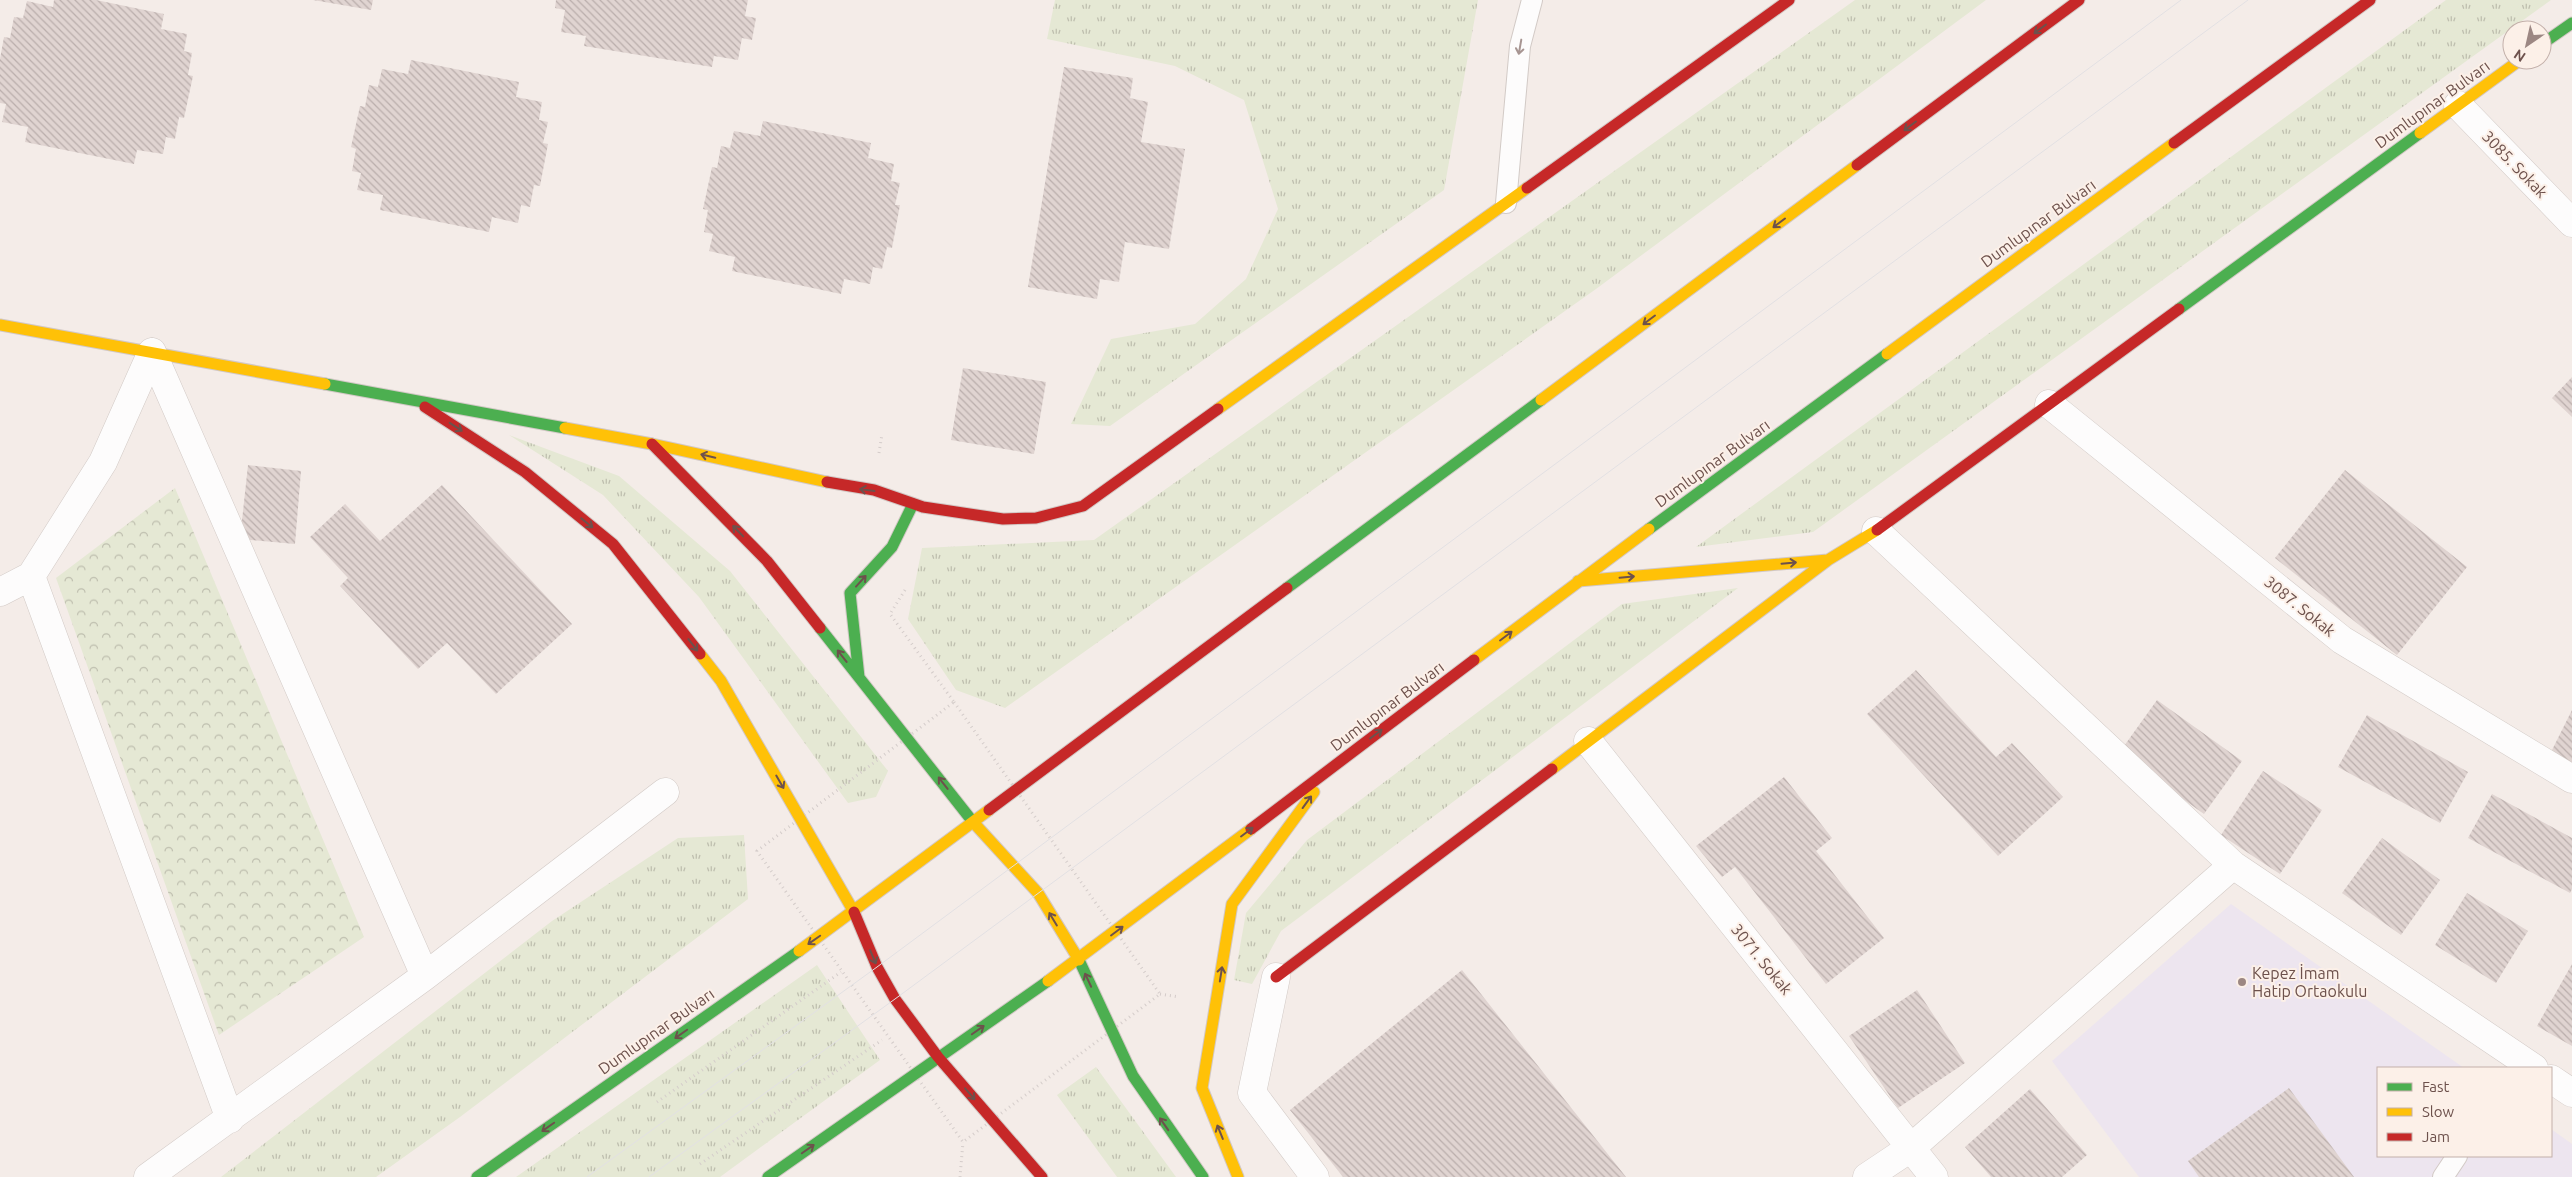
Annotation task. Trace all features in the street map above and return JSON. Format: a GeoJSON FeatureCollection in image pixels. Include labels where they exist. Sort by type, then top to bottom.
{"type":"FeatureCollection","features":[{"type":"Feature","properties":{"kind":"main road"},"geometry":{"type":"LineString","coordinates":[[0,325],[652,444],[848,487],[874,490],[914,504],[1003,519],[1036,518],[1083,506],[1789,0]]}},
{"type":"Feature","properties":{"kind":"main road","name":"Dumlupınar Bulvarı"},"geometry":{"type":"LineString","coordinates":[[477,1177],[820,937],[1016,789],[2079,0]]}},
{"type":"Feature","properties":{"kind":"main road","name":"Dumlupınar Bulvarı"},"geometry":{"type":"LineString","coordinates":[[768,1177],[1079,960],[1578,581],[2370,0]]}},
{"type":"Feature","properties":{"kind":"main road"},"geometry":{"type":"LineString","coordinates":[[2552,37],[2572,23]]}},
{"type":"Feature","properties":{"kind":"main road","name":"Dumlupınar Bulvarı"},"geometry":{"type":"LineString","coordinates":[[1276,977],[1828,560],[1876,531],[2507,70]]}},
{"type":"Feature","properties":{"kind":"main road"},"geometry":{"type":"LineString","coordinates":[[415,400],[525,472],[613,544],[721,680],[854,912],[877,967],[891,991],[938,1058],[1042,1177]]}},
{"type":"Feature","properties":{"kind":"main road"},"geometry":{"type":"LineString","coordinates":[[652,444],[767,561],[973,822],[1038,894],[1079,960],[1133,1076],[1163,1122],[1203,1177]]}},
{"type":"Feature","properties":{"kind":"main road"},"geometry":{"type":"LineString","coordinates":[[859,677],[850,593],[892,547],[914,504]]}},
{"type":"Feature","properties":{"kind":"main road"},"geometry":{"type":"LineString","coordinates":[[1578,581],[1828,560]]}},
{"type":"Feature","properties":{"kind":"main road"},"geometry":{"type":"LineString","coordinates":[[1238,1177],[1202,1088],[1232,904],[1332,767]]}},
{"type":"Feature","properties":{"kind":"street","name":"3085. Sokak"},"geometry":{"type":"LineString","coordinates":[[2458,106],[2572,223]]}},
{"type":"Feature","properties":{"kind":"street"},"geometry":{"type":"LineString","coordinates":[[0,592],[31,576],[103,462],[152,352]]}},
{"type":"Feature","properties":{"kind":"street"},"geometry":{"type":"LineString","coordinates":[[152,352],[425,976]]}},
{"type":"Feature","properties":{"kind":"street","name":"3087. Sokak"},"geometry":{"type":"LineString","coordinates":[[2049,404],[2342,640],[2572,779]]}},
{"type":"Feature","properties":{"kind":"street"},"geometry":{"type":"LineString","coordinates":[[1876,531],[2234,866],[2509,1061],[2530,1067]]}},
{"type":"Feature","properties":{"kind":"street"},"geometry":{"type":"LineString","coordinates":[[31,576],[230,1119]]}},
{"type":"Feature","properties":{"kind":"street","name":"3071. Sokak"},"geometry":{"type":"LineString","coordinates":[[1588,741],[1934,1177]]}},
{"type":"Feature","properties":{"kind":"street"},"geometry":{"type":"LineString","coordinates":[[148,1177],[425,976],[665,792]]}},
{"type":"Feature","properties":{"kind":"street"},"geometry":{"type":"LineString","coordinates":[[1867,1177],[1912,1147],[2234,866]]}},
{"type":"Feature","properties":{"kind":"street"},"geometry":{"type":"LineString","coordinates":[[1276,977],[1252,1093],[1315,1177]]}},
{"type":"Feature","properties":{"kind":"street"},"geometry":{"type":"LineString","coordinates":[[2552,1080],[2572,1093]]}},
{"type":"Feature","properties":{"kind":"lane"},"geometry":{"type":"LineString","coordinates":[[1506,203],[1520,46],[1532,0]]}},
{"type":"Feature","properties":{"kind":"lane"},"geometry":{"type":"LineString","coordinates":[[2443,1177],[2456,1157]]}},
{"type":"Feature","properties":{"kind":"path"},"geometry":{"type":"LineString","coordinates":[[960,1177],[963,1142],[913,1074],[820,937],[757,851],[954,702],[1160,994],[963,1142]]}},
{"type":"Feature","properties":{"kind":"path"},"geometry":{"type":"LineString","coordinates":[[657,1102],[842,971]]}},
{"type":"Feature","properties":{"kind":"path"},"geometry":{"type":"LineString","coordinates":[[700,1164],[888,1036]]}},
{"type":"Feature","properties":{"kind":"shaded area","name":"Kepez İmam Hatip Ortaokulu"},"geometry":{"type":"Polygon","coordinates":[[[2231,904],[2463,1067],[2377,1067],[2377,1157],[2552,1157],[2552,1130],[2572,1144],[2572,1177],[2139,1177],[2052,1061],[2231,904]]]}},
{"type":"Feature","properties":{"kind":"green space"},"geometry":{"type":"Polygon","coordinates":[[[1055,0],[1478,0],[1444,190],[1110,426],[1071,424],[1111,339],[1195,324],[1246,279],[1278,209],[1244,100],[1175,66],[1047,39],[1055,0]]]}},
{"type":"Feature","properties":{"kind":"green space"},"geometry":{"type":"Polygon","coordinates":[[[1855,0],[1986,0],[1596,289],[1005,708],[956,690],[908,619],[922,548],[1094,540],[1855,0]]]}},
{"type":"Feature","properties":{"kind":"green space"},"geometry":{"type":"Polygon","coordinates":[[[2446,0],[2551,0],[2523,20],[2502,20],[2502,35],[1813,532],[1696,547],[2446,0]]]}},
{"type":"Feature","properties":{"kind":"green space"},"geometry":{"type":"Polygon","coordinates":[[[509,435],[619,476],[730,571],[888,771],[876,797],[848,803],[699,597],[603,495],[509,435]]]}},
{"type":"Feature","properties":{"kind":"green space"},"geometry":{"type":"Polygon","coordinates":[[[175,488],[364,937],[219,1035],[56,578],[175,488]]]}},
{"type":"Feature","properties":{"kind":"green space"},"geometry":{"type":"Polygon","coordinates":[[[1738,588],[1281,931],[1252,984],[1234,980],[1246,913],[1307,840],[1622,604],[1738,588]]]}},
{"type":"Feature","properties":{"kind":"green space"},"geometry":{"type":"Polygon","coordinates":[[[744,835],[748,899],[460,1117],[376,1177],[221,1177],[552,921],[678,838],[744,835]]]}},
{"type":"Feature","properties":{"kind":"green space"},"geometry":{"type":"Polygon","coordinates":[[[817,965],[880,1060],[720,1177],[516,1177],[817,965]]]}},
{"type":"Feature","properties":{"kind":"green space"},"geometry":{"type":"Polygon","coordinates":[[[1096,1067],[1176,1177],[1117,1177],[1057,1095],[1096,1067]]]}},
{"type":"Feature","properties":{"kind":"building"},"geometry":{"type":"Polygon","coordinates":[[[54,0],[96,0],[164,14],[161,29],[187,34],[184,51],[192,53],[188,75],[193,76],[184,118],[179,117],[175,139],[166,137],[163,154],[137,150],[134,164],[25,142],[28,127],[2,122],[6,104],[0,103],[0,59],[4,37],[10,38],[14,17],[23,18],[27,1],[53,7],[54,0]]]}},
{"type":"Feature","properties":{"kind":"building"},"geometry":{"type":"Polygon","coordinates":[[[313,0],[373,0],[371,10],[313,0]]]}},
{"type":"Feature","properties":{"kind":"building"},"geometry":{"type":"Polygon","coordinates":[[[556,0],[748,0],[745,16],[756,18],[752,40],[742,38],[738,60],[714,56],[712,67],[584,46],[586,36],[561,32],[565,10],[555,8],[556,0]]]}},
{"type":"Feature","properties":{"kind":"building"},"geometry":{"type":"Polygon","coordinates":[[[411,60],[519,82],[516,97],[542,102],[539,120],[548,122],[543,143],[548,144],[540,186],[534,185],[530,207],[521,205],[518,223],[492,217],[489,232],[380,210],[383,195],[357,190],[361,173],[352,171],[356,149],[351,147],[360,106],[365,107],[369,85],[378,87],[382,69],[408,74],[411,60]]]}},
{"type":"Feature","properties":{"kind":"building"},"geometry":{"type":"Polygon","coordinates":[[[1064,67],[1133,78],[1130,98],[1148,102],[1141,142],[1185,149],[1169,249],[1125,242],[1119,282],[1100,279],[1097,299],[1028,287],[1064,67]]]}},
{"type":"Feature","properties":{"kind":"building"},"geometry":{"type":"Polygon","coordinates":[[[763,121],[871,143],[868,158],[894,164],[891,181],[900,183],[895,205],[900,205],[892,248],[887,247],[882,269],[873,267],[870,284],[844,279],[841,294],[732,271],[735,257],[709,251],[713,234],[704,232],[708,210],[703,209],[712,167],[717,168],[721,146],[730,148],[734,131],[760,136],[763,121]]]}},
{"type":"Feature","properties":{"kind":"building"},"geometry":{"type":"Polygon","coordinates":[[[963,368],[1046,382],[1034,454],[951,440],[963,368]]]}},
{"type":"Feature","properties":{"kind":"building"},"geometry":{"type":"Polygon","coordinates":[[[2572,377],[2572,417],[2552,398],[2572,377]]]}},
{"type":"Feature","properties":{"kind":"building"},"geometry":{"type":"Polygon","coordinates":[[[248,465],[301,471],[295,544],[240,539],[248,465]]]}},
{"type":"Feature","properties":{"kind":"building"},"geometry":{"type":"Polygon","coordinates":[[[2345,470],[2467,567],[2397,655],[2275,558],[2345,470]]]}},
{"type":"Feature","properties":{"kind":"building"},"geometry":{"type":"Polygon","coordinates":[[[442,485],[572,624],[496,694],[447,643],[418,669],[340,586],[348,578],[310,537],[345,504],[380,541],[442,485]]]}},
{"type":"Feature","properties":{"kind":"building"},"geometry":{"type":"Polygon","coordinates":[[[1916,670],[1996,757],[2012,743],[2063,797],[1998,856],[1867,714],[1916,670]]]}},
{"type":"Feature","properties":{"kind":"building"},"geometry":{"type":"Polygon","coordinates":[[[2157,700],[2242,761],[2204,814],[2119,753],[2157,700]]]}},
{"type":"Feature","properties":{"kind":"building"},"geometry":{"type":"Polygon","coordinates":[[[2572,710],[2572,774],[2546,762],[2572,710]]]}},
{"type":"Feature","properties":{"kind":"building"},"geometry":{"type":"Polygon","coordinates":[[[2367,715],[2468,772],[2440,823],[2338,767],[2367,715]]]}},
{"type":"Feature","properties":{"kind":"building"},"geometry":{"type":"Polygon","coordinates":[[[2263,771],[2322,810],[2280,874],[2221,835],[2263,771]]]}},
{"type":"Feature","properties":{"kind":"building"},"geometry":{"type":"Polygon","coordinates":[[[1784,777],[1832,838],[1816,851],[1884,938],[1826,984],[1735,867],[1722,877],[1696,846],[1784,777]]]}},
{"type":"Feature","properties":{"kind":"building"},"geometry":{"type":"Polygon","coordinates":[[[2492,794],[2572,838],[2572,889],[2570,893],[2468,838],[2492,794]]]}},
{"type":"Feature","properties":{"kind":"building"},"geometry":{"type":"Polygon","coordinates":[[[2382,838],[2440,880],[2401,935],[2342,893],[2382,838]]]}},
{"type":"Feature","properties":{"kind":"building"},"geometry":{"type":"Polygon","coordinates":[[[2467,893],[2528,931],[2496,983],[2435,945],[2467,893]]]}},
{"type":"Feature","properties":{"kind":"building"},"geometry":{"type":"Polygon","coordinates":[[[2572,964],[2572,1046],[2537,1026],[2572,964]]]}},
{"type":"Feature","properties":{"kind":"building"},"geometry":{"type":"Polygon","coordinates":[[[1462,970],[1626,1177],[1343,1177],[1290,1110],[1462,970]]]}},
{"type":"Feature","properties":{"kind":"building"},"geometry":{"type":"Polygon","coordinates":[[[1917,990],[1965,1063],[1898,1108],[1849,1036],[1917,990]]]}},
{"type":"Feature","properties":{"kind":"building"},"geometry":{"type":"Polygon","coordinates":[[[2289,1088],[2354,1177],[2199,1177],[2188,1161],[2289,1088]]]}},
{"type":"Feature","properties":{"kind":"building"},"geometry":{"type":"Polygon","coordinates":[[[2030,1089],[2087,1155],[2062,1177],[1991,1177],[1965,1147],[2030,1089]]]}},
{"type":"Feature","properties":{"kind":"tram line"},"geometry":{"type":"LineString","coordinates":[[587,1177],[877,967],[2181,0]]}},
{"type":"Feature","properties":{"kind":"tram line"},"geometry":{"type":"LineString","coordinates":[[649,1177],[895,999],[2248,0]]}},
{"type":"Feature","properties":{"kind":"traffic: fast"},"geometry":{"type":"LineString","coordinates":[[2552,37],[2572,23]]}},
{"type":"Feature","properties":{"kind":"traffic: fast"},"geometry":{"type":"LineString","coordinates":[[2179,309],[2420,133]]}},
{"type":"Feature","properties":{"kind":"traffic: fast"},"geometry":{"type":"LineString","coordinates":[[1649,529],[1887,354]]}},
{"type":"Feature","properties":{"kind":"traffic: fast"},"geometry":{"type":"LineString","coordinates":[[325,384],[565,428]]}},
{"type":"Feature","properties":{"kind":"traffic: fast"},"geometry":{"type":"LineString","coordinates":[[1287,588],[1541,400]]}},
{"type":"Feature","properties":{"kind":"traffic: fast"},"geometry":{"type":"LineString","coordinates":[[859,677],[850,593],[892,547],[913,504]]}},
{"type":"Feature","properties":{"kind":"traffic: fast"},"geometry":{"type":"LineString","coordinates":[[820,628],[973,822]]}},
{"type":"Feature","properties":{"kind":"traffic: fast"},"geometry":{"type":"LineString","coordinates":[[477,1177],[799,951]]}},
{"type":"Feature","properties":{"kind":"traffic: fast"},"geometry":{"type":"LineString","coordinates":[[1079,960],[1133,1076],[1203,1177]]}},
{"type":"Feature","properties":{"kind":"traffic: fast"},"geometry":{"type":"LineString","coordinates":[[768,1177],[1048,981]]}},
{"type":"Feature","properties":{"kind":"traffic: slow"},"geometry":{"type":"LineString","coordinates":[[2420,133],[2506,70]]}},
{"type":"Feature","properties":{"kind":"traffic: slow"},"geometry":{"type":"LineString","coordinates":[[1887,354],[2174,143]]}},
{"type":"Feature","properties":{"kind":"traffic: slow"},"geometry":{"type":"LineString","coordinates":[[1541,400],[1857,165]]}},
{"type":"Feature","properties":{"kind":"traffic: slow"},"geometry":{"type":"LineString","coordinates":[[1218,409],[1527,188]]}},
{"type":"Feature","properties":{"kind":"traffic: slow"},"geometry":{"type":"LineString","coordinates":[[0,325],[325,384]]}},
{"type":"Feature","properties":{"kind":"traffic: slow"},"geometry":{"type":"LineString","coordinates":[[565,428],[652,444],[827,482]]}},
{"type":"Feature","properties":{"kind":"traffic: slow"},"geometry":{"type":"LineString","coordinates":[[1474,660],[1649,529]]}},
{"type":"Feature","properties":{"kind":"traffic: slow"},"geometry":{"type":"LineString","coordinates":[[1552,769],[1828,560],[1877,530]]}},
{"type":"Feature","properties":{"kind":"traffic: slow"},"geometry":{"type":"LineString","coordinates":[[1578,581],[1828,560]]}},
{"type":"Feature","properties":{"kind":"traffic: slow"},"geometry":{"type":"LineString","coordinates":[[700,654],[721,681],[854,912]]}},
{"type":"Feature","properties":{"kind":"traffic: slow"},"geometry":{"type":"LineString","coordinates":[[1238,1177],[1202,1088],[1232,904],[1314,792]]}},
{"type":"Feature","properties":{"kind":"traffic: slow"},"geometry":{"type":"LineString","coordinates":[[799,951],[989,810]]}},
{"type":"Feature","properties":{"kind":"traffic: slow"},"geometry":{"type":"LineString","coordinates":[[973,822],[1038,893],[1079,960]]}},
{"type":"Feature","properties":{"kind":"traffic: slow"},"geometry":{"type":"LineString","coordinates":[[1048,981],[1251,829]]}},
{"type":"Feature","properties":{"kind":"traffic: jam"},"geometry":{"type":"LineString","coordinates":[[1527,188],[1789,0]]}},
{"type":"Feature","properties":{"kind":"traffic: jam"},"geometry":{"type":"LineString","coordinates":[[1857,165],[2079,0]]}},
{"type":"Feature","properties":{"kind":"traffic: jam"},"geometry":{"type":"LineString","coordinates":[[2174,143],[2370,0]]}},
{"type":"Feature","properties":{"kind":"traffic: jam"},"geometry":{"type":"LineString","coordinates":[[1877,530],[2179,309]]}},
{"type":"Feature","properties":{"kind":"traffic: jam"},"geometry":{"type":"LineString","coordinates":[[425,407],[525,472],[613,544],[700,654]]}},
{"type":"Feature","properties":{"kind":"traffic: jam"},"geometry":{"type":"LineString","coordinates":[[827,482],[874,490],[923,507],[1003,519],[1036,518],[1083,506],[1218,409]]}},
{"type":"Feature","properties":{"kind":"traffic: jam"},"geometry":{"type":"LineString","coordinates":[[652,444],[767,561],[820,628]]}},
{"type":"Feature","properties":{"kind":"traffic: jam"},"geometry":{"type":"LineString","coordinates":[[989,810],[1287,588]]}},
{"type":"Feature","properties":{"kind":"traffic: jam"},"geometry":{"type":"LineString","coordinates":[[1251,829],[1474,660]]}},
{"type":"Feature","properties":{"kind":"traffic: jam"},"geometry":{"type":"LineString","coordinates":[[1276,977],[1552,769]]}},
{"type":"Feature","properties":{"kind":"traffic: jam"},"geometry":{"type":"LineString","coordinates":[[854,912],[877,967],[895,999],[938,1057]]}},
{"type":"Feature","properties":{"kind":"traffic: jam"},"geometry":{"type":"LineString","coordinates":[[938,1057],[1042,1177]]}},
{"type":"Feature","properties":{"kind":"place","name":"Kepez İmam Hatip Ortaokulu"},"geometry":{"type":"Point","coordinates":[2242,982]}}]}
